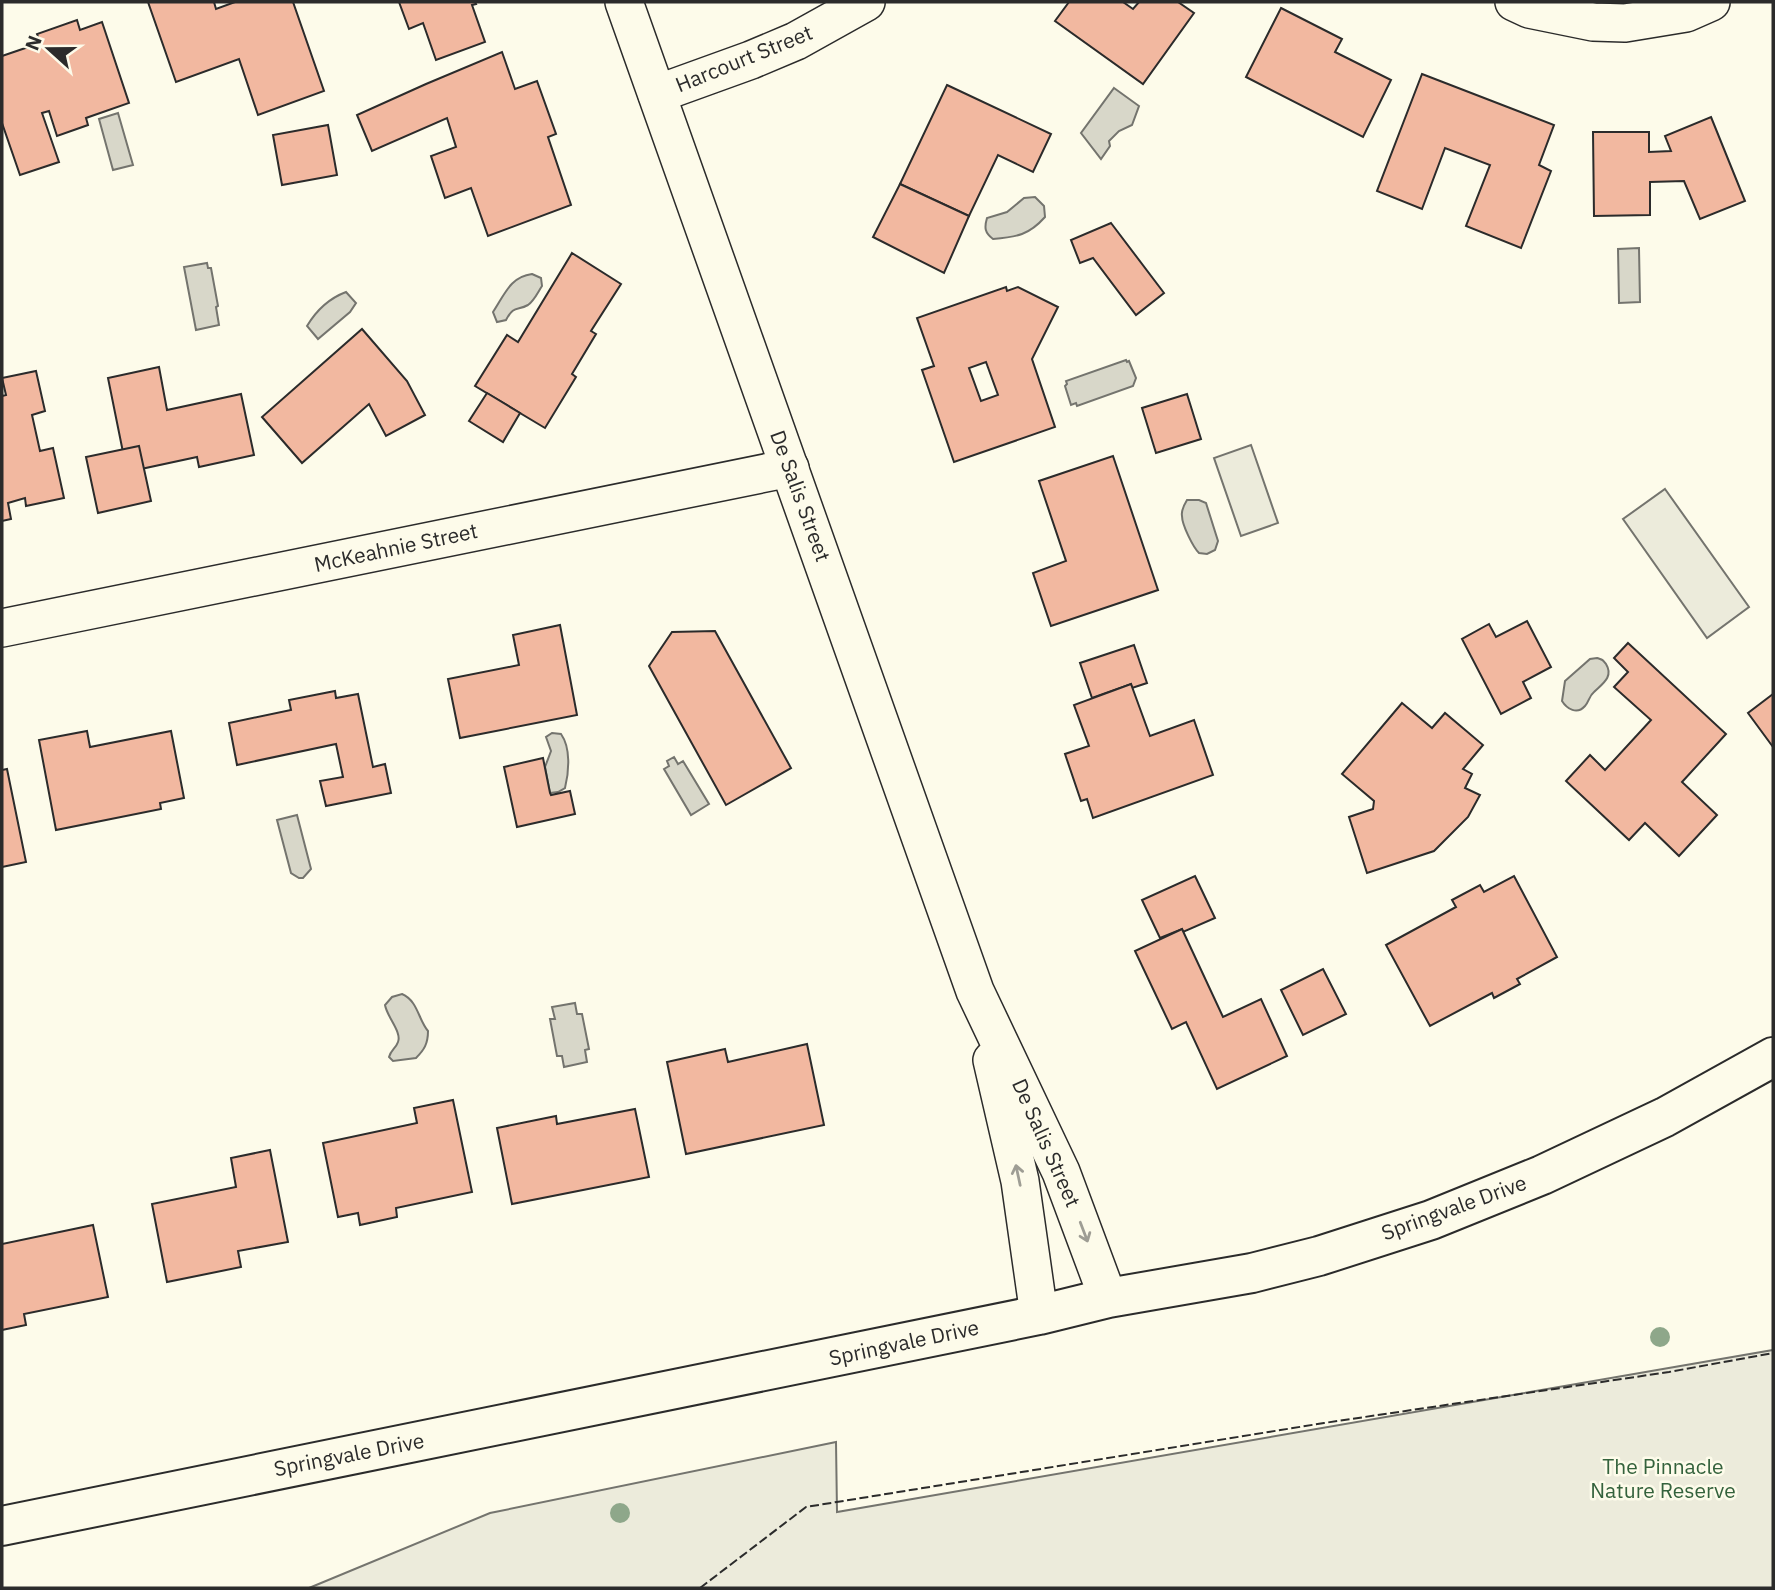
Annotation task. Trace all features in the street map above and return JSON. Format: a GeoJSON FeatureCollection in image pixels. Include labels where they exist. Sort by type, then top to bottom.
{"type":"FeatureCollection","features":[{"type":"Feature","properties":{"kind":"main road","name":"Springvale Drive"},"geometry":{"type":"LineString","coordinates":[[2,1526],[1319,1256],[1431,1220],[1542,1175],[1653,1123],[1773,1057]]}},
{"type":"Feature","properties":{"kind":"street","name":"De Salis Street"},"geometry":{"type":"LineString","coordinates":[[624,2],[975,991],[1020,1181],[1039,1315]]}},
{"type":"Feature","properties":{"kind":"street","name":"Harcourt Street"},"geometry":{"type":"LineString","coordinates":[[657,94],[796,41],[866,2]]}},
{"type":"Feature","properties":{"kind":"street"},"geometry":{"type":"LineString","coordinates":[[1514,2],[1529,9],[1593,22],[1625,23],[1686,13],[1711,2]]}},
{"type":"Feature","properties":{"kind":"street","name":"McKeahnie Street"},"geometry":{"type":"LineString","coordinates":[[2,628],[790,468]]}},
{"type":"Feature","properties":{"kind":"street","name":"De Salis Street"},"geometry":{"type":"LineString","coordinates":[[975,991],[1062,1172],[1108,1298]]}},
{"type":"Feature","properties":{"kind":"green space"},"geometry":{"type":"Polygon","coordinates":[[[1251,445],[1278,523],[1241,536],[1214,458],[1251,445]]]}},
{"type":"Feature","properties":{"kind":"green space"},"geometry":{"type":"Polygon","coordinates":[[[1665,489],[1749,607],[1707,638],[1623,519],[1665,489]]]}},
{"type":"Feature","properties":{"kind":"green space","name":"The Pinnacle Nature Reserve"},"geometry":{"type":"Polygon","coordinates":[[[1773,1350],[1773,1588],[309,1588],[490,1513],[836,1442],[837,1512],[1773,1350]]]}},
{"type":"Feature","properties":{"kind":"shaded area"},"geometry":{"type":"Polygon","coordinates":[[[1114,88],[1139,106],[1132,125],[1119,131],[1109,141],[1110,146],[1101,159],[1081,133],[1114,88]]]}},
{"type":"Feature","properties":{"kind":"shaded area"},"geometry":{"type":"Polygon","coordinates":[[[118,113],[133,165],[113,170],[99,119],[118,113]]]}},
{"type":"Feature","properties":{"kind":"shaded area"},"geometry":{"type":"Polygon","coordinates":[[[1035,197],[1044,206],[1045,217],[1034,228],[1009,237],[993,239],[988,235],[985,227],[987,218],[1007,212],[1024,198],[1035,197]]]}},
{"type":"Feature","properties":{"kind":"shaded area"},"geometry":{"type":"Polygon","coordinates":[[[1639,248],[1640,302],[1619,303],[1618,249],[1639,248]]]}},
{"type":"Feature","properties":{"kind":"shaded area"},"geometry":{"type":"Polygon","coordinates":[[[207,263],[208,268],[211,268],[219,325],[196,330],[184,267],[207,263]]]}},
{"type":"Feature","properties":{"kind":"shaded area"},"geometry":{"type":"Polygon","coordinates":[[[532,274],[541,278],[542,286],[534,299],[528,305],[514,310],[506,320],[497,322],[493,312],[509,287],[518,279],[532,274]]]}},
{"type":"Feature","properties":{"kind":"shaded area"},"geometry":{"type":"Polygon","coordinates":[[[346,292],[356,303],[350,312],[318,339],[307,326],[324,306],[346,292]]]}},
{"type":"Feature","properties":{"kind":"shaded area"},"geometry":{"type":"Polygon","coordinates":[[[1129,361],[1136,378],[1133,386],[1077,406],[1076,403],[1071,405],[1066,381],[1129,361]]]}},
{"type":"Feature","properties":{"kind":"shaded area"},"geometry":{"type":"Polygon","coordinates":[[[1187,500],[1206,503],[1218,541],[1215,550],[1207,554],[1199,553],[1182,520],[1187,500]]]}},
{"type":"Feature","properties":{"kind":"shaded area"},"geometry":{"type":"Polygon","coordinates":[[[1597,658],[1606,664],[1609,673],[1606,680],[1582,709],[1569,708],[1562,701],[1565,681],[1590,659],[1597,658]]]}},
{"type":"Feature","properties":{"kind":"shaded area"},"geometry":{"type":"Polygon","coordinates":[[[552,733],[561,734],[564,740],[568,753],[568,768],[565,788],[550,793],[545,767],[551,751],[546,737],[552,733]]]}},
{"type":"Feature","properties":{"kind":"shaded area"},"geometry":{"type":"Polygon","coordinates":[[[674,757],[678,764],[683,761],[709,804],[691,815],[664,769],[669,766],[667,761],[674,757]]]}},
{"type":"Feature","properties":{"kind":"shaded area"},"geometry":{"type":"Polygon","coordinates":[[[297,815],[311,869],[303,878],[291,873],[277,820],[297,815]]]}},
{"type":"Feature","properties":{"kind":"shaded area"},"geometry":{"type":"Polygon","coordinates":[[[402,994],[415,1006],[428,1036],[425,1046],[416,1058],[393,1061],[389,1057],[399,1038],[385,1005],[392,997],[402,994]]]}},
{"type":"Feature","properties":{"kind":"shaded area"},"geometry":{"type":"Polygon","coordinates":[[[575,1003],[577,1014],[582,1014],[589,1049],[585,1050],[587,1062],[564,1067],[562,1056],[557,1056],[550,1019],[555,1019],[552,1007],[575,1003]]]}},
{"type":"Feature","properties":{"kind":"building"},"geometry":{"type":"Polygon","coordinates":[[[148,2],[214,2],[216,9],[235,2],[293,2],[324,91],[258,115],[239,59],[176,82],[148,2]]]}},
{"type":"Feature","properties":{"kind":"building"},"geometry":{"type":"Polygon","coordinates":[[[399,2],[475,2],[476,4],[472,5],[485,42],[436,60],[423,23],[409,29],[399,2]]]}},
{"type":"Feature","properties":{"kind":"building"},"geometry":{"type":"Polygon","coordinates":[[[1069,2],[1123,2],[1133,9],[1139,2],[1178,2],[1194,13],[1143,84],[1055,21],[1069,2]]]}},
{"type":"Feature","properties":{"kind":"building"},"geometry":{"type":"Polygon","coordinates":[[[1281,8],[1342,39],[1335,52],[1391,80],[1363,137],[1246,77],[1281,8]]]}},
{"type":"Feature","properties":{"kind":"building"},"geometry":{"type":"Polygon","coordinates":[[[77,20],[80,30],[102,22],[129,103],[86,118],[88,125],[57,136],[49,111],[42,113],[59,162],[20,175],[2,123],[2,56],[40,43],[37,34],[77,20]]]}},
{"type":"Feature","properties":{"kind":"building"},"geometry":{"type":"Polygon","coordinates":[[[502,52],[515,89],[537,81],[556,134],[548,137],[571,205],[488,236],[471,188],[445,198],[431,156],[456,147],[447,118],[372,151],[357,115],[502,52]]]}},
{"type":"Feature","properties":{"kind":"building"},"geometry":{"type":"Polygon","coordinates":[[[1422,74],[1554,125],[1539,165],[1551,171],[1521,248],[1466,226],[1490,165],[1445,148],[1422,209],[1377,191],[1422,74]]]}},
{"type":"Feature","properties":{"kind":"building"},"geometry":{"type":"Polygon","coordinates":[[[947,85],[1051,134],[1033,172],[998,155],[969,216],[900,184],[947,85]]]}},
{"type":"Feature","properties":{"kind":"building"},"geometry":{"type":"Polygon","coordinates":[[[1711,117],[1745,201],[1700,219],[1684,181],[1650,182],[1650,215],[1594,216],[1593,132],[1649,132],[1649,152],[1671,151],[1665,136],[1711,117]]]}},
{"type":"Feature","properties":{"kind":"building"},"geometry":{"type":"Polygon","coordinates":[[[328,125],[337,175],[282,185],[273,135],[328,125]]]}},
{"type":"Feature","properties":{"kind":"building"},"geometry":{"type":"Polygon","coordinates":[[[900,184],[969,216],[944,273],[873,237],[900,184]]]}},
{"type":"Feature","properties":{"kind":"building"},"geometry":{"type":"Polygon","coordinates":[[[1111,223],[1164,293],[1136,315],[1093,258],[1080,263],[1071,240],[1111,223]]]}},
{"type":"Feature","properties":{"kind":"building"},"geometry":{"type":"Polygon","coordinates":[[[572,253],[621,284],[591,331],[596,334],[572,374],[576,377],[545,428],[475,386],[507,335],[518,342],[572,253]]]}},
{"type":"Feature","properties":{"kind":"building"},"geometry":{"type":"Polygon","coordinates":[[[1006,287],[1007,291],[1018,287],[1058,307],[1032,359],[1055,427],[954,462],[922,370],[934,366],[917,318],[1006,287]],[[986,362],[969,368],[981,401],[998,395],[986,362]]]}},
{"type":"Feature","properties":{"kind":"building"},"geometry":{"type":"Polygon","coordinates":[[[362,329],[407,381],[425,415],[386,436],[369,404],[302,463],[262,417],[362,329]]]}},
{"type":"Feature","properties":{"kind":"building"},"geometry":{"type":"Polygon","coordinates":[[[159,367],[167,410],[241,394],[254,455],[199,467],[197,457],[127,472],[108,378],[159,367]]]}},
{"type":"Feature","properties":{"kind":"building"},"geometry":{"type":"Polygon","coordinates":[[[36,371],[45,411],[32,415],[40,451],[53,448],[64,498],[26,506],[25,498],[8,503],[11,519],[2,521],[2,396],[6,395],[2,378],[36,371]]]}},
{"type":"Feature","properties":{"kind":"building"},"geometry":{"type":"Polygon","coordinates":[[[487,393],[520,413],[503,442],[469,421],[487,393]]]}},
{"type":"Feature","properties":{"kind":"building"},"geometry":{"type":"Polygon","coordinates":[[[1187,394],[1201,439],[1156,453],[1142,408],[1187,394]]]}},
{"type":"Feature","properties":{"kind":"building"},"geometry":{"type":"Polygon","coordinates":[[[139,446],[151,501],[98,513],[86,457],[139,446]]]}},
{"type":"Feature","properties":{"kind":"building"},"geometry":{"type":"Polygon","coordinates":[[[1113,456],[1158,590],[1051,626],[1033,573],[1066,561],[1039,481],[1113,456]]]}},
{"type":"Feature","properties":{"kind":"building"},"geometry":{"type":"Polygon","coordinates":[[[1527,621],[1551,667],[1523,682],[1531,698],[1501,714],[1462,639],[1489,624],[1496,637],[1527,621]]]}},
{"type":"Feature","properties":{"kind":"building"},"geometry":{"type":"Polygon","coordinates":[[[560,625],[577,715],[460,738],[448,679],[519,665],[513,635],[560,625]]]}},
{"type":"Feature","properties":{"kind":"building"},"geometry":{"type":"Polygon","coordinates":[[[715,631],[791,768],[726,805],[649,666],[672,632],[715,631]]]}},
{"type":"Feature","properties":{"kind":"building"},"geometry":{"type":"Polygon","coordinates":[[[1628,643],[1726,734],[1682,782],[1717,815],[1679,856],[1645,823],[1629,840],[1566,781],[1590,755],[1605,770],[1651,720],[1614,687],[1628,672],[1614,658],[1628,643]]]}},
{"type":"Feature","properties":{"kind":"building"},"geometry":{"type":"Polygon","coordinates":[[[1134,645],[1147,683],[1132,688],[1131,684],[1092,698],[1080,663],[1134,645]]]}},
{"type":"Feature","properties":{"kind":"building"},"geometry":{"type":"Polygon","coordinates":[[[1131,684],[1150,736],[1194,720],[1213,775],[1093,818],[1087,799],[1081,801],[1065,754],[1089,746],[1074,705],[1131,684]]]}},
{"type":"Feature","properties":{"kind":"building"},"geometry":{"type":"Polygon","coordinates":[[[335,691],[336,698],[358,694],[373,767],[385,764],[391,793],[326,806],[320,781],[343,777],[336,744],[237,765],[229,723],[291,710],[289,700],[335,691]]]}},
{"type":"Feature","properties":{"kind":"building"},"geometry":{"type":"Polygon","coordinates":[[[1773,694],[1773,747],[1748,713],[1773,694]]]}},
{"type":"Feature","properties":{"kind":"building"},"geometry":{"type":"Polygon","coordinates":[[[1402,703],[1432,728],[1445,713],[1483,745],[1463,769],[1472,774],[1465,788],[1480,795],[1468,817],[1434,851],[1367,873],[1349,817],[1373,809],[1374,801],[1342,774],[1402,703]]]}},
{"type":"Feature","properties":{"kind":"building"},"geometry":{"type":"Polygon","coordinates":[[[87,731],[90,747],[171,731],[184,798],[160,803],[161,809],[56,830],[39,740],[87,731]]]}},
{"type":"Feature","properties":{"kind":"building"},"geometry":{"type":"Polygon","coordinates":[[[543,758],[551,795],[570,791],[575,814],[517,827],[504,767],[543,758]]]}},
{"type":"Feature","properties":{"kind":"building"},"geometry":{"type":"Polygon","coordinates":[[[7,769],[26,862],[2,867],[2,770],[7,769]]]}},
{"type":"Feature","properties":{"kind":"building"},"geometry":{"type":"Polygon","coordinates":[[[1195,876],[1215,918],[1183,932],[1182,929],[1160,938],[1142,900],[1195,876]]]}},
{"type":"Feature","properties":{"kind":"building"},"geometry":{"type":"Polygon","coordinates":[[[1514,876],[1557,957],[1517,979],[1520,984],[1494,998],[1492,993],[1430,1026],[1386,945],[1456,907],[1452,900],[1480,885],[1484,892],[1514,876]]]}},
{"type":"Feature","properties":{"kind":"building"},"geometry":{"type":"Polygon","coordinates":[[[1182,929],[1223,1017],[1261,999],[1287,1056],[1217,1089],[1186,1022],[1172,1029],[1135,951],[1182,929]]]}},
{"type":"Feature","properties":{"kind":"building"},"geometry":{"type":"Polygon","coordinates":[[[1323,969],[1346,1014],[1303,1035],[1281,990],[1323,969]]]}},
{"type":"Feature","properties":{"kind":"building"},"geometry":{"type":"Polygon","coordinates":[[[807,1044],[824,1125],[686,1154],[667,1062],[725,1049],[728,1062],[807,1044]]]}},
{"type":"Feature","properties":{"kind":"building"},"geometry":{"type":"Polygon","coordinates":[[[453,1100],[472,1192],[396,1208],[397,1217],[360,1225],[358,1213],[338,1217],[323,1143],[417,1123],[414,1108],[453,1100]]]}},
{"type":"Feature","properties":{"kind":"building"},"geometry":{"type":"Polygon","coordinates":[[[635,1109],[649,1177],[512,1204],[497,1128],[556,1116],[557,1124],[635,1109]]]}},
{"type":"Feature","properties":{"kind":"building"},"geometry":{"type":"Polygon","coordinates":[[[270,1150],[288,1242],[238,1251],[241,1267],[167,1282],[152,1204],[236,1187],[231,1158],[270,1150]]]}},
{"type":"Feature","properties":{"kind":"building"},"geometry":{"type":"Polygon","coordinates":[[[93,1225],[108,1297],[24,1314],[26,1325],[2,1330],[2,1244],[93,1225]]]}},
{"type":"Feature","properties":{"kind":"fence"},"geometry":{"type":"LineString","coordinates":[[700,1588],[806,1507],[1324,1423],[1669,1372],[1773,1353]]}}]}
